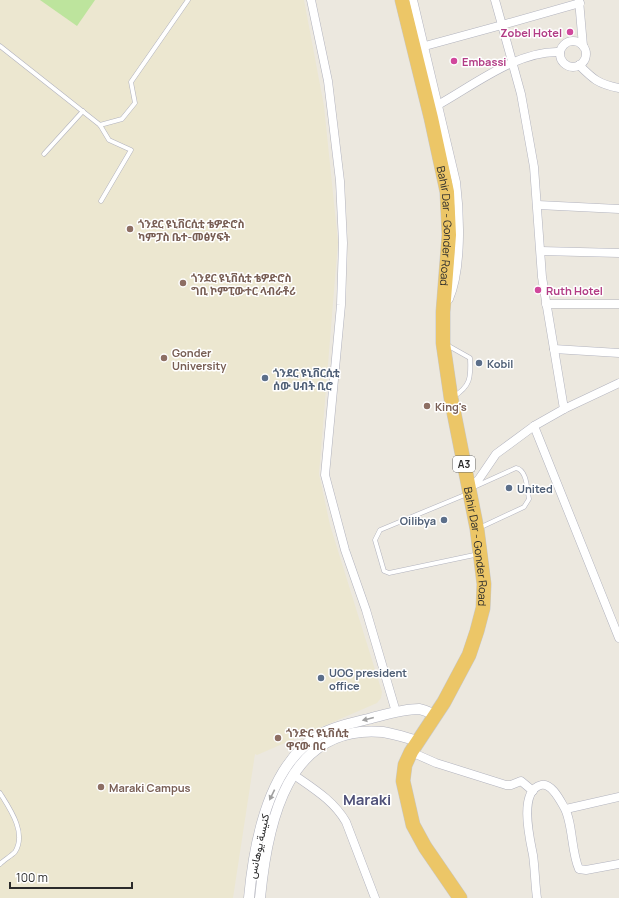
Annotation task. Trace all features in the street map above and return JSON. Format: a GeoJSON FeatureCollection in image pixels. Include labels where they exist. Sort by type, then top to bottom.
{"type":"FeatureCollection","features":[{"type":"Feature","properties":{"kind":"highway","name":"Bahir Dar - Gonder Road"},"geometry":{"type":"LineString","coordinates":[[402,0],[431,118],[447,192],[449,235],[443,312],[443,343],[451,398],[481,554],[483,600],[477,631],[468,655],[436,714],[405,764],[403,781],[413,825],[425,846],[460,898]]}},
{"type":"Feature","properties":{"kind":"street"},"geometry":{"type":"LineString","coordinates":[[311,0],[328,81],[340,181],[343,243],[340,305],[325,475],[345,550],[366,610],[396,712]]}},
{"type":"Feature","properties":{"kind":"street"},"geometry":{"type":"LineString","coordinates":[[413,0],[453,167],[459,202],[457,257],[450,296],[443,312]]}},
{"type":"Feature","properties":{"kind":"street"},"geometry":{"type":"LineString","coordinates":[[495,0],[513,62],[534,167],[546,304],[564,409]]}},
{"type":"Feature","properties":{"kind":"street"},"geometry":{"type":"LineString","coordinates":[[424,46],[580,2],[585,58],[579,65],[575,66],[566,64],[561,57],[560,52],[564,45],[571,41],[580,43],[583,46]]}},
{"type":"Feature","properties":{"kind":"street"},"geometry":{"type":"LineString","coordinates":[[438,105],[513,62],[543,53],[560,52]]}},
{"type":"Feature","properties":{"kind":"street"},"geometry":{"type":"LineString","coordinates":[[579,65],[595,81],[619,88]]}},
{"type":"Feature","properties":{"kind":"street"},"geometry":{"type":"LineString","coordinates":[[538,205],[619,209]]}},
{"type":"Feature","properties":{"kind":"street"},"geometry":{"type":"LineString","coordinates":[[541,251],[619,253]]}},
{"type":"Feature","properties":{"kind":"street"},"geometry":{"type":"LineString","coordinates":[[546,304],[619,304]]}},
{"type":"Feature","properties":{"kind":"street"},"geometry":{"type":"LineString","coordinates":[[554,349],[619,354]]}},
{"type":"Feature","properties":{"kind":"street"},"geometry":{"type":"LineString","coordinates":[[469,492],[496,454],[534,426],[564,409],[619,383]]}},
{"type":"Feature","properties":{"kind":"street"},"geometry":{"type":"LineString","coordinates":[[534,426],[616,623],[619,638]]}},
{"type":"Feature","properties":{"kind":"street","name":"كنيسة يوهانس"},"geometry":{"type":"LineString","coordinates":[[249,898],[255,853],[262,822],[269,801],[286,766],[309,742],[324,738],[343,725],[396,712],[420,709],[436,714]]}},
{"type":"Feature","properties":{"kind":"street"},"geometry":{"type":"LineString","coordinates":[[260,898],[272,825],[286,789],[308,755],[324,738],[333,738],[364,732],[390,734],[415,747],[436,763],[506,785],[524,782],[533,791]]}},
{"type":"Feature","properties":{"kind":"street"},"geometry":{"type":"LineString","coordinates":[[294,775],[340,810],[375,898]]}},
{"type":"Feature","properties":{"kind":"street"},"geometry":{"type":"LineString","coordinates":[[537,898],[533,856],[527,823],[528,806],[533,791],[537,786],[543,784],[548,786],[556,794],[566,809],[579,869],[586,870],[619,864]]}},
{"type":"Feature","properties":{"kind":"street"},"geometry":{"type":"LineString","coordinates":[[566,809],[619,797]]}},
{"type":"Feature","properties":{"kind":"street"},"geometry":{"type":"LineString","coordinates":[[262,822],[272,825]]}},
{"type":"Feature","properties":{"kind":"lane"},"geometry":{"type":"LineString","coordinates":[[100,125],[122,118],[135,103],[131,82],[188,0]]}},
{"type":"Feature","properties":{"kind":"lane"},"geometry":{"type":"LineString","coordinates":[[0,46],[39,79],[100,125],[109,140],[132,150],[101,201]]}},
{"type":"Feature","properties":{"kind":"lane"},"geometry":{"type":"LineString","coordinates":[[44,154],[83,111]]}},
{"type":"Feature","properties":{"kind":"lane"},"geometry":{"type":"LineString","coordinates":[[443,343],[470,358],[471,376],[468,384],[462,392],[451,398]]}},
{"type":"Feature","properties":{"kind":"lane"},"geometry":{"type":"LineString","coordinates":[[477,529],[524,507],[529,499],[524,473],[520,468],[516,468],[469,492],[380,530],[376,535],[375,540],[384,571],[389,573],[481,554]]}},
{"type":"Feature","properties":{"kind":"lane"},"geometry":{"type":"LineString","coordinates":[[0,793],[10,808],[20,833],[19,842],[14,852],[0,864]]}},
{"type":"Feature","properties":{"kind":"shaded area","name":"Gonder University"},"geometry":{"type":"Polygon","coordinates":[[[0,0],[304,0],[324,106],[338,242],[319,474],[330,525],[382,692],[381,698],[377,703],[257,755],[255,754],[233,898],[0,898],[0,0]]]}},
{"type":"Feature","properties":{"kind":"green space"},"geometry":{"type":"Polygon","coordinates":[[[40,0],[95,0],[77,26],[40,0]]]}},
{"type":"Feature","properties":{"kind":"place","name":"Zobel Hotel"},"geometry":{"type":"Point","coordinates":[570,32]}},
{"type":"Feature","properties":{"kind":"place","name":"Embassi"},"geometry":{"type":"Point","coordinates":[454,61]}},
{"type":"Feature","properties":{"kind":"place","name":"ጎንደር ዩኒቨርሲቲ ቴዎድሮስ ካምፓስ ቤተ-መፅሃፍት"},"geometry":{"type":"Point","coordinates":[130,229]}},
{"type":"Feature","properties":{"kind":"place","name":"ጎንደር ዩኒቨሲቲ ቴዎድሮስ ግቢ ኮምፒውተር ላብራቶሪ"},"geometry":{"type":"Point","coordinates":[183,283]}},
{"type":"Feature","properties":{"kind":"place","name":"Ruth Hotel"},"geometry":{"type":"Point","coordinates":[538,290]}},
{"type":"Feature","properties":{"kind":"place","name":"Gonder University"},"geometry":{"type":"Point","coordinates":[164,358]}},
{"type":"Feature","properties":{"kind":"place","name":"Kobil"},"geometry":{"type":"Point","coordinates":[479,363]}},
{"type":"Feature","properties":{"kind":"place","name":"ጎንደር ዩኒቨርሲቲ ሰው ሀብት ቢሮ"},"geometry":{"type":"Point","coordinates":[265,378]}},
{"type":"Feature","properties":{"kind":"place","name":"King's"},"geometry":{"type":"Point","coordinates":[427,406]}},
{"type":"Feature","properties":{"kind":"place","name":"United"},"geometry":{"type":"Point","coordinates":[509,488]}},
{"type":"Feature","properties":{"kind":"place","name":"Oilibya"},"geometry":{"type":"Point","coordinates":[444,520]}},
{"type":"Feature","properties":{"kind":"place","name":"UOG president office"},"geometry":{"type":"Point","coordinates":[321,678]}},
{"type":"Feature","properties":{"kind":"place","name":"ጎንድር ዩኒቨሲቲ ዋናው በር"},"geometry":{"type":"Point","coordinates":[278,738]}},
{"type":"Feature","properties":{"kind":"place","name":"Maraki Campus"},"geometry":{"type":"Point","coordinates":[101,787]}},
{"type":"Feature","properties":{"kind":"district","name":"Maraki"},"geometry":{"type":"Point","coordinates":[367,799]}}]}
